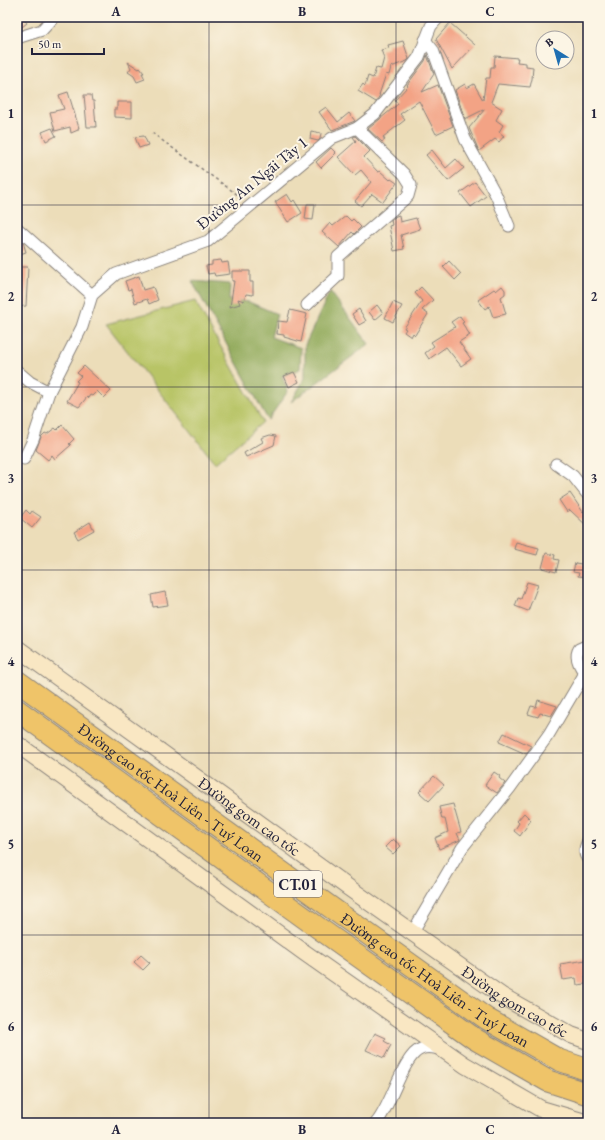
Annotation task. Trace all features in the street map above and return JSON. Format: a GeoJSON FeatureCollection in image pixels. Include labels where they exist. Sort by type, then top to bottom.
{"type":"FeatureCollection","features":[{"type":"Feature","properties":{"kind":"highway","name":"Đường cao tốc Hoà Liên - Tuý Loan"},"geometry":{"type":"LineString","coordinates":[[17,681],[487,1019],[559,1060],[588,1070]]}},
{"type":"Feature","properties":{"kind":"highway","name":"Đường cao tốc Hoà Liên - Tuý Loan"},"geometry":{"type":"LineString","coordinates":[[17,710],[475,1039],[548,1080],[588,1094]]}},
{"type":"Feature","properties":{"kind":"main road","name":"Đường gom cao tốc"},"geometry":{"type":"LineString","coordinates":[[17,648],[412,933],[502,996],[571,1035],[588,1041]]}},
{"type":"Feature","properties":{"kind":"main road"},"geometry":{"type":"LineString","coordinates":[[17,744],[305,953],[465,1065],[541,1109],[588,1123]]}},
{"type":"Feature","properties":{"kind":"street"},"geometry":{"type":"LineString","coordinates":[[17,38],[42,30],[54,17]]}},
{"type":"Feature","properties":{"kind":"street"},"geometry":{"type":"LineString","coordinates":[[424,17],[431,26]]}},
{"type":"Feature","properties":{"kind":"street","name":"Đường An Ngãi Tây 1"},"geometry":{"type":"LineString","coordinates":[[92,295],[116,274],[208,241],[332,138],[357,128],[375,114],[419,57],[431,26],[439,17]]}},
{"type":"Feature","properties":{"kind":"street"},"geometry":{"type":"LineString","coordinates":[[425,40],[433,50],[466,139],[496,195],[509,226]]}},
{"type":"Feature","properties":{"kind":"street"},"geometry":{"type":"LineString","coordinates":[[307,305],[338,276],[338,257],[408,196],[411,185],[404,174],[357,128]]}},
{"type":"Feature","properties":{"kind":"street"},"geometry":{"type":"LineString","coordinates":[[17,228],[92,295],[82,327],[49,392],[33,440],[24,459]]}},
{"type":"Feature","properties":{"kind":"street"},"geometry":{"type":"LineString","coordinates":[[17,371],[30,382],[49,392]]}},
{"type":"Feature","properties":{"kind":"street"},"geometry":{"type":"LineString","coordinates":[[556,464],[573,476],[587,492]]}},
{"type":"Feature","properties":{"kind":"street"},"geometry":{"type":"LineString","coordinates":[[412,933],[459,853],[510,788],[549,734],[586,675],[578,662],[577,654],[579,649],[588,645]]}},
{"type":"Feature","properties":{"kind":"street"},"geometry":{"type":"LineString","coordinates":[[588,841],[585,848],[586,857],[588,859]]}},
{"type":"Feature","properties":{"kind":"street"},"geometry":{"type":"LineString","coordinates":[[376,1123],[384,1112],[400,1077],[414,1054],[421,1048],[442,1049]]}},
{"type":"Feature","properties":{"kind":"path"},"geometry":{"type":"LineString","coordinates":[[152,133],[252,205]]}},
{"type":"Feature","properties":{"kind":"green space"},"geometry":{"type":"Polygon","coordinates":[[[192,281],[230,284],[229,300],[249,302],[277,314],[271,337],[301,348],[300,369],[282,376],[288,391],[268,420],[192,281]]]}},
{"type":"Feature","properties":{"kind":"green space"},"geometry":{"type":"Polygon","coordinates":[[[330,291],[369,344],[291,402],[305,378],[305,345],[330,291]]]}},
{"type":"Feature","properties":{"kind":"green space"},"geometry":{"type":"Polygon","coordinates":[[[195,301],[263,422],[215,463],[106,324],[195,301]]]}},
{"type":"Feature","properties":{"kind":"building"},"geometry":{"type":"Polygon","coordinates":[[[17,17],[22,17],[27,23],[17,31],[17,17]]]}},
{"type":"Feature","properties":{"kind":"building"},"geometry":{"type":"Polygon","coordinates":[[[450,23],[475,45],[452,69],[436,39],[450,23]]]}},
{"type":"Feature","properties":{"kind":"building"},"geometry":{"type":"Polygon","coordinates":[[[403,41],[409,59],[391,67],[389,75],[386,74],[380,95],[376,102],[358,91],[363,84],[365,86],[368,76],[373,78],[376,68],[381,69],[384,58],[381,50],[389,48],[388,45],[403,41]]]}},
{"type":"Feature","properties":{"kind":"building"},"geometry":{"type":"Polygon","coordinates":[[[427,55],[434,74],[422,92],[438,85],[453,126],[436,134],[419,101],[400,114],[405,120],[383,137],[385,140],[382,142],[368,129],[398,104],[395,100],[408,86],[407,85],[425,61],[427,55]]]}},
{"type":"Feature","properties":{"kind":"building"},"geometry":{"type":"Polygon","coordinates":[[[495,56],[518,58],[517,62],[526,63],[526,66],[533,67],[532,79],[530,87],[498,84],[491,102],[502,109],[496,120],[503,125],[499,132],[504,136],[499,142],[495,139],[479,151],[469,128],[485,109],[465,119],[455,90],[465,84],[467,88],[474,84],[483,100],[486,78],[490,78],[491,67],[494,67],[495,56]]]}},
{"type":"Feature","properties":{"kind":"building"},"geometry":{"type":"Polygon","coordinates":[[[128,62],[139,69],[140,68],[144,73],[142,73],[145,79],[137,82],[134,76],[128,72],[131,68],[128,62]]]}},
{"type":"Feature","properties":{"kind":"building"},"geometry":{"type":"Polygon","coordinates":[[[68,92],[79,128],[71,133],[70,127],[55,131],[50,112],[64,109],[59,95],[68,92]]]}},
{"type":"Feature","properties":{"kind":"building"},"geometry":{"type":"Polygon","coordinates":[[[84,95],[91,95],[92,101],[94,101],[96,127],[87,127],[84,95]]]}},
{"type":"Feature","properties":{"kind":"building"},"geometry":{"type":"Polygon","coordinates":[[[117,102],[132,102],[132,118],[114,117],[114,109],[117,109],[117,102]]]}},
{"type":"Feature","properties":{"kind":"building"},"geometry":{"type":"Polygon","coordinates":[[[326,107],[338,122],[349,113],[355,121],[332,130],[319,112],[326,107]]]}},
{"type":"Feature","properties":{"kind":"building"},"geometry":{"type":"Polygon","coordinates":[[[52,128],[56,136],[46,141],[42,132],[52,128]]]}},
{"type":"Feature","properties":{"kind":"building"},"geometry":{"type":"Polygon","coordinates":[[[311,131],[321,133],[318,141],[310,139],[311,131]]]}},
{"type":"Feature","properties":{"kind":"building"},"geometry":{"type":"Polygon","coordinates":[[[144,136],[148,145],[139,148],[135,137],[144,136]]]}},
{"type":"Feature","properties":{"kind":"building"},"geometry":{"type":"Polygon","coordinates":[[[355,136],[370,151],[364,157],[378,172],[380,171],[390,180],[391,179],[397,183],[383,202],[372,194],[361,206],[355,201],[371,182],[361,170],[355,175],[338,157],[356,141],[353,137],[355,136]]]}},
{"type":"Feature","properties":{"kind":"building"},"geometry":{"type":"Polygon","coordinates":[[[331,148],[336,153],[321,168],[316,162],[331,148]]]}},
{"type":"Feature","properties":{"kind":"building"},"geometry":{"type":"Polygon","coordinates":[[[432,150],[446,168],[456,159],[464,168],[448,181],[426,155],[432,150]]]}},
{"type":"Feature","properties":{"kind":"building"},"geometry":{"type":"Polygon","coordinates":[[[475,182],[486,196],[471,207],[460,193],[475,182]]]}},
{"type":"Feature","properties":{"kind":"building"},"geometry":{"type":"Polygon","coordinates":[[[287,194],[292,202],[294,200],[302,213],[288,222],[275,202],[287,194]]]}},
{"type":"Feature","properties":{"kind":"building"},"geometry":{"type":"Polygon","coordinates":[[[307,204],[315,204],[313,220],[305,219],[307,204]]]}},
{"type":"Feature","properties":{"kind":"building"},"geometry":{"type":"Polygon","coordinates":[[[399,215],[400,222],[416,218],[420,229],[401,235],[404,249],[394,251],[389,226],[392,225],[391,220],[399,215]]]}},
{"type":"Feature","properties":{"kind":"building"},"geometry":{"type":"Polygon","coordinates":[[[346,216],[351,221],[353,219],[361,227],[354,234],[352,232],[339,247],[322,232],[330,223],[333,226],[346,216]]]}},
{"type":"Feature","properties":{"kind":"building"},"geometry":{"type":"Polygon","coordinates":[[[23,242],[26,252],[17,255],[17,245],[23,242]]]}},
{"type":"Feature","properties":{"kind":"building"},"geometry":{"type":"Polygon","coordinates":[[[221,260],[222,263],[228,262],[230,274],[215,276],[214,273],[208,274],[206,266],[212,265],[212,261],[221,260]]]}},
{"type":"Feature","properties":{"kind":"building"},"geometry":{"type":"Polygon","coordinates":[[[449,261],[461,274],[455,280],[443,267],[449,261]]]}},
{"type":"Feature","properties":{"kind":"building"},"geometry":{"type":"Polygon","coordinates":[[[17,267],[28,267],[26,306],[17,307],[17,291],[20,291],[20,274],[17,274],[17,267]]]}},
{"type":"Feature","properties":{"kind":"building"},"geometry":{"type":"Polygon","coordinates":[[[232,271],[250,271],[250,282],[253,282],[253,295],[246,294],[244,301],[238,299],[240,304],[230,307],[234,281],[232,281],[232,271]]]}},
{"type":"Feature","properties":{"kind":"building"},"geometry":{"type":"Polygon","coordinates":[[[139,276],[143,290],[153,287],[158,300],[149,304],[147,299],[135,303],[131,289],[128,290],[125,281],[139,276]]]}},
{"type":"Feature","properties":{"kind":"building"},"geometry":{"type":"Polygon","coordinates":[[[502,286],[505,290],[505,294],[501,297],[506,314],[493,317],[489,306],[485,309],[478,300],[494,289],[496,291],[502,286]]]}},
{"type":"Feature","properties":{"kind":"building"},"geometry":{"type":"Polygon","coordinates":[[[421,287],[433,300],[422,310],[428,314],[415,335],[413,333],[411,337],[404,332],[406,329],[404,328],[422,301],[415,293],[421,287]]]}},
{"type":"Feature","properties":{"kind":"building"},"geometry":{"type":"Polygon","coordinates":[[[393,302],[402,306],[393,322],[385,318],[393,302]]]}},
{"type":"Feature","properties":{"kind":"building"},"geometry":{"type":"Polygon","coordinates":[[[377,305],[383,313],[375,320],[369,312],[377,305]]]}},
{"type":"Feature","properties":{"kind":"building"},"geometry":{"type":"Polygon","coordinates":[[[359,309],[366,321],[359,325],[352,314],[359,309]]]}},
{"type":"Feature","properties":{"kind":"building"},"geometry":{"type":"Polygon","coordinates":[[[290,310],[307,314],[301,342],[284,337],[284,335],[277,334],[278,321],[287,322],[290,310]]]}},
{"type":"Feature","properties":{"kind":"building"},"geometry":{"type":"Polygon","coordinates":[[[460,316],[464,322],[462,323],[470,335],[459,342],[471,359],[461,366],[446,347],[429,359],[425,353],[434,346],[431,342],[455,327],[451,322],[460,316]]]}},
{"type":"Feature","properties":{"kind":"building"},"geometry":{"type":"Polygon","coordinates":[[[84,366],[111,391],[104,398],[97,391],[92,396],[90,395],[88,398],[87,397],[79,407],[67,401],[78,382],[76,381],[81,376],[77,373],[84,366]]]}},
{"type":"Feature","properties":{"kind":"building"},"geometry":{"type":"Polygon","coordinates":[[[294,372],[299,382],[289,387],[284,376],[294,372]]]}},
{"type":"Feature","properties":{"kind":"building"},"geometry":{"type":"Polygon","coordinates":[[[62,425],[74,439],[69,444],[71,445],[55,459],[52,455],[48,460],[36,450],[41,437],[45,433],[47,434],[55,428],[57,430],[62,425]]]}},
{"type":"Feature","properties":{"kind":"building"},"geometry":{"type":"Polygon","coordinates":[[[270,435],[276,436],[274,445],[246,457],[244,453],[263,442],[261,438],[270,435]]]}},
{"type":"Feature","properties":{"kind":"building"},"geometry":{"type":"Polygon","coordinates":[[[570,493],[583,512],[588,507],[588,527],[570,510],[567,512],[559,500],[570,493]]]}},
{"type":"Feature","properties":{"kind":"building"},"geometry":{"type":"Polygon","coordinates":[[[26,510],[30,514],[32,511],[41,517],[32,528],[20,518],[26,510]]]}},
{"type":"Feature","properties":{"kind":"building"},"geometry":{"type":"Polygon","coordinates":[[[90,522],[94,530],[78,539],[74,532],[90,522]]]}},
{"type":"Feature","properties":{"kind":"building"},"geometry":{"type":"Polygon","coordinates":[[[516,542],[539,548],[537,555],[514,549],[516,542]]]}},
{"type":"Feature","properties":{"kind":"building"},"geometry":{"type":"Polygon","coordinates":[[[546,553],[555,555],[554,559],[559,560],[556,572],[542,568],[546,553]]]}},
{"type":"Feature","properties":{"kind":"building"},"geometry":{"type":"Polygon","coordinates":[[[575,563],[588,565],[588,577],[578,576],[579,573],[573,572],[575,563]]]}},
{"type":"Feature","properties":{"kind":"building"},"geometry":{"type":"Polygon","coordinates":[[[527,582],[538,585],[528,611],[515,606],[518,598],[521,599],[527,582]]]}},
{"type":"Feature","properties":{"kind":"building"},"geometry":{"type":"Polygon","coordinates":[[[165,592],[168,605],[153,607],[151,595],[165,592]]]}},
{"type":"Feature","properties":{"kind":"building"},"geometry":{"type":"Polygon","coordinates":[[[538,700],[557,706],[551,716],[540,713],[538,717],[528,714],[531,706],[536,707],[538,700]]]}},
{"type":"Feature","properties":{"kind":"building"},"geometry":{"type":"Polygon","coordinates":[[[504,733],[531,746],[526,754],[499,742],[504,733]]]}},
{"type":"Feature","properties":{"kind":"building"},"geometry":{"type":"Polygon","coordinates":[[[494,772],[500,776],[499,778],[505,783],[497,793],[485,785],[494,772]]]}},
{"type":"Feature","properties":{"kind":"building"},"geometry":{"type":"Polygon","coordinates":[[[434,776],[444,785],[429,801],[419,792],[434,776]]]}},
{"type":"Feature","properties":{"kind":"building"},"geometry":{"type":"Polygon","coordinates":[[[453,804],[461,832],[457,833],[460,840],[439,849],[435,838],[448,832],[445,819],[442,819],[439,807],[453,804]]]}},
{"type":"Feature","properties":{"kind":"building"},"geometry":{"type":"Polygon","coordinates":[[[524,813],[531,820],[520,836],[514,831],[519,823],[517,821],[524,813]]]}},
{"type":"Feature","properties":{"kind":"building"},"geometry":{"type":"Polygon","coordinates":[[[393,839],[401,846],[393,854],[385,847],[393,839]]]}},
{"type":"Feature","properties":{"kind":"building"},"geometry":{"type":"Polygon","coordinates":[[[141,955],[150,963],[143,970],[134,962],[141,955]]]}},
{"type":"Feature","properties":{"kind":"building"},"geometry":{"type":"Polygon","coordinates":[[[586,960],[588,976],[585,976],[586,984],[577,985],[576,978],[563,980],[560,964],[586,960]]]}},
{"type":"Feature","properties":{"kind":"building"},"geometry":{"type":"Polygon","coordinates":[[[375,1033],[386,1038],[384,1041],[391,1045],[384,1058],[366,1050],[375,1033]]]}}]}
